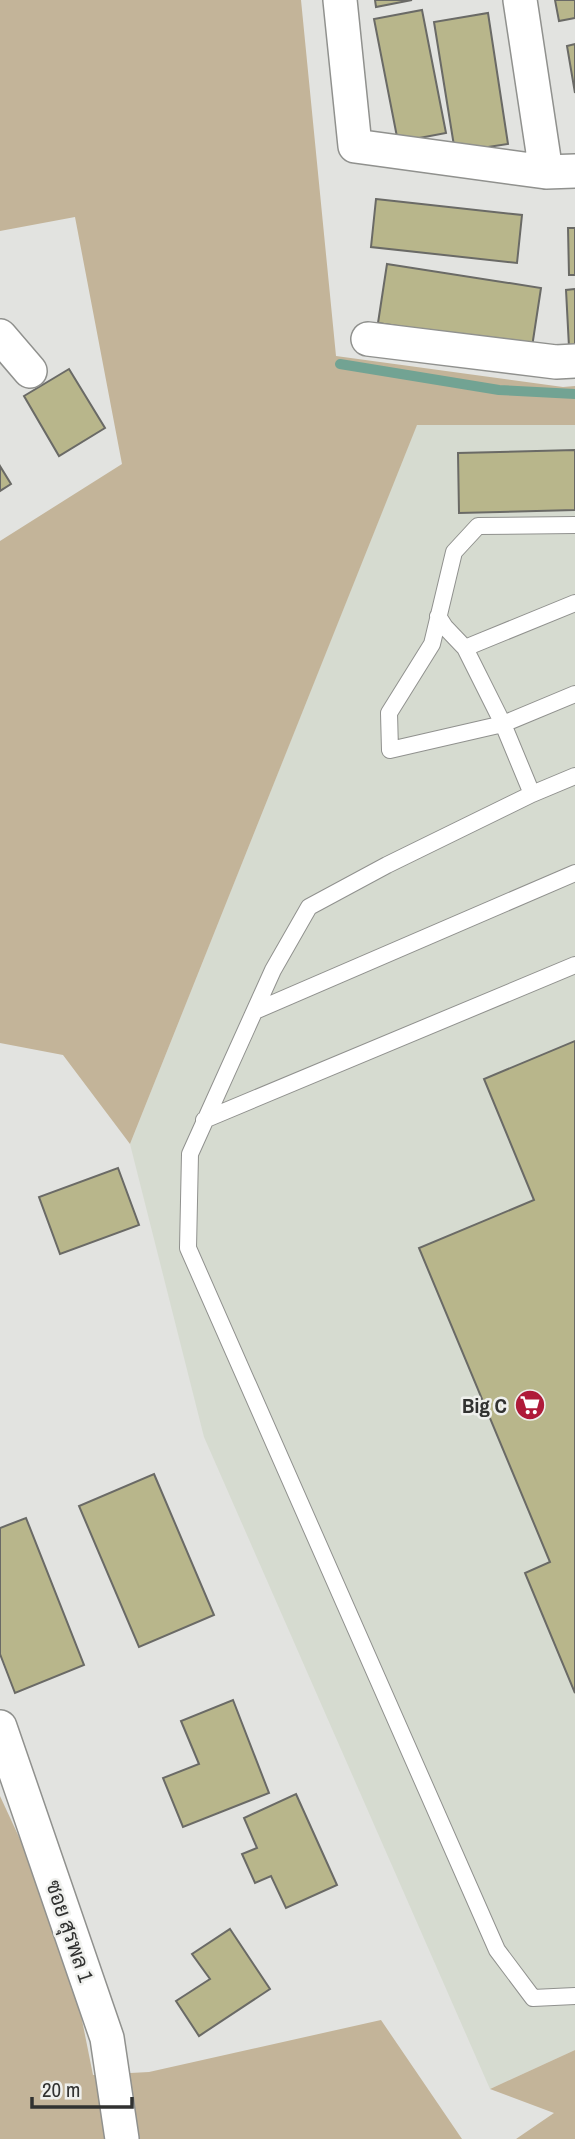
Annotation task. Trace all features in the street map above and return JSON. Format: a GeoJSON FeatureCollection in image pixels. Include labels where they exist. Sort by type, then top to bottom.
{"type":"FeatureCollection","features":[{"type":"Feature","properties":{"kind":"street"},"geometry":{"type":"LineString","coordinates":[[340,0],[355,146],[560,171],[520,0]]}},
{"type":"Feature","properties":{"kind":"street"},"geometry":{"type":"LineString","coordinates":[[0,336],[30,372]]}},
{"type":"Feature","properties":{"kind":"street"},"geometry":{"type":"LineString","coordinates":[[368,339],[556,362],[575,361]]}},
{"type":"Feature","properties":{"kind":"street","name":"ซอย สุรพล 1"},"geometry":{"type":"LineString","coordinates":[[0,1727],[107,2038],[122,2139]]}},
{"type":"Feature","properties":{"kind":"lane"},"geometry":{"type":"LineString","coordinates":[[575,525],[478,526],[454,552],[432,644],[389,713],[390,750],[503,724],[575,694]]}},
{"type":"Feature","properties":{"kind":"lane"},"geometry":{"type":"LineString","coordinates":[[466,648],[575,603]]}},
{"type":"Feature","properties":{"kind":"lane"},"geometry":{"type":"LineString","coordinates":[[438,617],[444,627],[466,648],[503,724],[532,793]]}},
{"type":"Feature","properties":{"kind":"lane"},"geometry":{"type":"LineString","coordinates":[[575,776],[532,793],[309,907],[273,970],[190,1154],[188,1248],[497,1950],[533,1998],[575,1996]]}},
{"type":"Feature","properties":{"kind":"lane"},"geometry":{"type":"LineString","coordinates":[[254,1011],[575,873]]}},
{"type":"Feature","properties":{"kind":"lane"},"geometry":{"type":"LineString","coordinates":[[204,1120],[575,965]]}},
{"type":"Feature","properties":{"kind":"shaded area"},"geometry":{"type":"Polygon","coordinates":[[[0,0],[301,0],[336,356],[563,387],[575,386],[575,425],[417,425],[130,1144],[63,1055],[0,1043],[0,541],[122,464],[75,217],[0,231],[0,0]]]}},
{"type":"Feature","properties":{"kind":"shaded area"},"geometry":{"type":"Polygon","coordinates":[[[417,424],[575,425],[575,1041],[484,1079],[534,1200],[550,1562],[525,1573],[575,1693],[575,2050],[490,2089],[204,1437],[130,1144],[417,424]]]}},
{"type":"Feature","properties":{"kind":"shaded area"},"geometry":{"type":"Polygon","coordinates":[[[0,1796],[43,1889],[73,1975],[93,2075],[149,2072],[381,2020],[462,2139],[0,2139],[0,1796]]]}},
{"type":"Feature","properties":{"kind":"shaded area"},"geometry":{"type":"Polygon","coordinates":[[[575,2050],[575,2139],[516,2139],[554,2113],[490,2089],[575,2050]]]}},
{"type":"Feature","properties":{"kind":"building"},"geometry":{"type":"Polygon","coordinates":[[[375,0],[412,0],[376,7],[375,0]]]}},
{"type":"Feature","properties":{"kind":"building"},"geometry":{"type":"Polygon","coordinates":[[[555,0],[575,0],[575,18],[559,21],[555,0]]]}},
{"type":"Feature","properties":{"kind":"building"},"geometry":{"type":"Polygon","coordinates":[[[422,10],[446,133],[398,142],[374,19],[422,10]]]}},
{"type":"Feature","properties":{"kind":"building"},"geometry":{"type":"Polygon","coordinates":[[[488,13],[508,144],[455,152],[434,22],[488,13]]]}},
{"type":"Feature","properties":{"kind":"building"},"geometry":{"type":"Polygon","coordinates":[[[575,44],[575,93],[567,46],[575,44]]]}},
{"type":"Feature","properties":{"kind":"building"},"geometry":{"type":"Polygon","coordinates":[[[376,199],[522,215],[517,263],[371,247],[376,199]]]}},
{"type":"Feature","properties":{"kind":"building"},"geometry":{"type":"Polygon","coordinates":[[[568,228],[575,228],[575,275],[569,275],[568,228]]]}},
{"type":"Feature","properties":{"kind":"building"},"geometry":{"type":"Polygon","coordinates":[[[387,264],[541,288],[532,347],[378,323],[387,264]]]}},
{"type":"Feature","properties":{"kind":"building"},"geometry":{"type":"Polygon","coordinates":[[[575,289],[575,347],[569,347],[566,290],[575,289]]]}},
{"type":"Feature","properties":{"kind":"building"},"geometry":{"type":"Polygon","coordinates":[[[69,369],[105,428],[59,456],[24,396],[69,369]]]}},
{"type":"Feature","properties":{"kind":"building"},"geometry":{"type":"Polygon","coordinates":[[[575,450],[575,510],[459,513],[458,453],[575,450]]]}},
{"type":"Feature","properties":{"kind":"building"},"geometry":{"type":"Polygon","coordinates":[[[0,466],[11,484],[0,491],[0,466]]]}},
{"type":"Feature","properties":{"kind":"building","name":"Big C"},"geometry":{"type":"Polygon","coordinates":[[[575,1041],[575,1693],[525,1573],[550,1562],[419,1248],[534,1200],[484,1079],[575,1041]]]}},
{"type":"Feature","properties":{"kind":"building"},"geometry":{"type":"Polygon","coordinates":[[[118,1168],[139,1225],[60,1254],[39,1197],[118,1168]]]}},
{"type":"Feature","properties":{"kind":"building"},"geometry":{"type":"Polygon","coordinates":[[[154,1474],[214,1615],[139,1647],[79,1506],[154,1474]]]}},
{"type":"Feature","properties":{"kind":"building"},"geometry":{"type":"Polygon","coordinates":[[[26,1518],[84,1665],[15,1693],[0,1654],[0,1528],[26,1518]]]}},
{"type":"Feature","properties":{"kind":"building"},"geometry":{"type":"Polygon","coordinates":[[[233,1700],[269,1793],[183,1827],[163,1778],[199,1764],[181,1721],[233,1700]]]}},
{"type":"Feature","properties":{"kind":"building"},"geometry":{"type":"Polygon","coordinates":[[[296,1794],[337,1885],[286,1908],[271,1876],[255,1883],[242,1854],[257,1848],[244,1818],[296,1794]]]}},
{"type":"Feature","properties":{"kind":"building"},"geometry":{"type":"Polygon","coordinates":[[[230,1929],[270,1989],[199,2036],[176,2001],[210,1979],[192,1954],[230,1929]]]}},
{"type":"Feature","properties":{"kind":"waterway"},"geometry":{"type":"LineString","coordinates":[[340,364],[499,390],[575,394]]}},
{"type":"Feature","properties":{"kind":"place","name":"Big C"},"geometry":{"type":"Point","coordinates":[530,1405]}}]}
